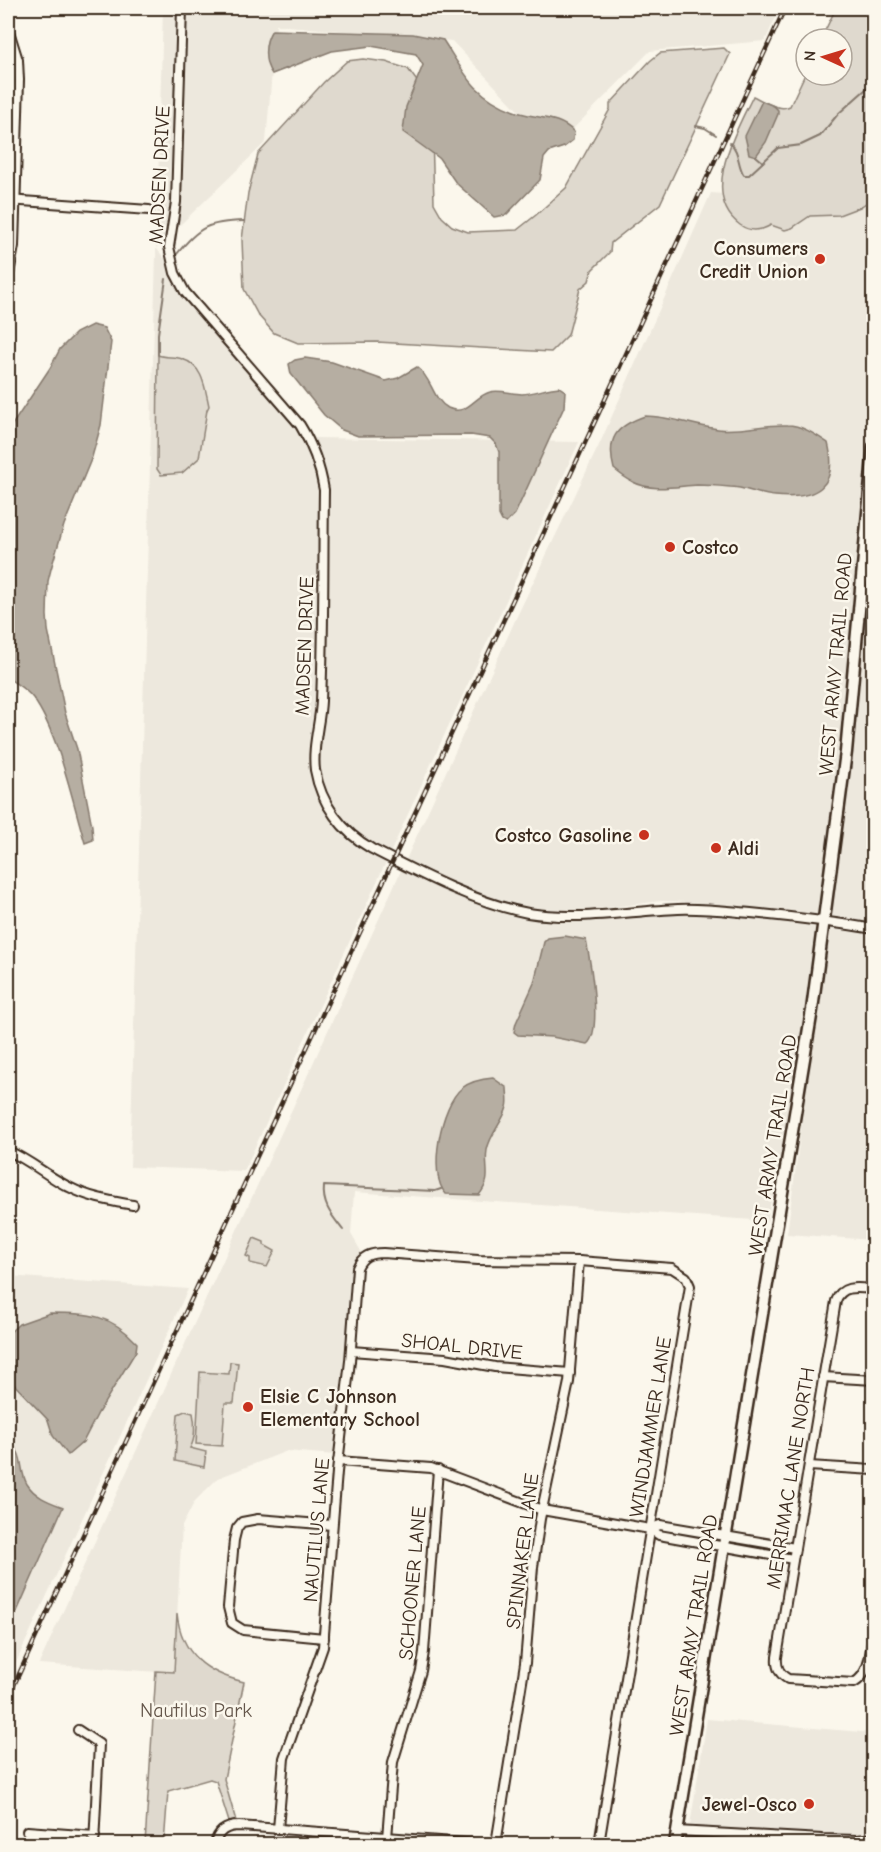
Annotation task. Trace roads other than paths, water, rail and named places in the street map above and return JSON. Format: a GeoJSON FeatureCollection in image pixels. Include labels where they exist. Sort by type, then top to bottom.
{"type":"FeatureCollection","features":[{"type":"Feature","properties":{"kind":"main road","name":"WEST ARMY TRAIL ROAD"},"geometry":{"type":"LineString","coordinates":[[675,1845],[812,1010],[846,752],[873,447]]}},
{"type":"Feature","properties":{"kind":"street","name":"MADSEN DRIVE"},"geometry":{"type":"LineString","coordinates":[[182,8],[176,202],[170,247],[175,273],[185,292],[300,425],[313,446],[321,469],[324,490],[321,705],[315,747],[315,769],[322,795],[331,813],[344,829],[372,849],[459,890],[518,911],[574,916],[689,909],[824,921],[873,929]]}},
{"type":"Feature","properties":{"kind":"street"},"geometry":{"type":"LineString","coordinates":[[8,28],[18,60],[19,80],[12,200],[14,246],[8,280]]}},
{"type":"Feature","properties":{"kind":"street"},"geometry":{"type":"LineString","coordinates":[[12,200],[149,210]]}},
{"type":"Feature","properties":{"kind":"street"},"geometry":{"type":"LineString","coordinates":[[8,875],[8,929]]}},
{"type":"Feature","properties":{"kind":"street"},"geometry":{"type":"LineString","coordinates":[[8,1151],[68,1187],[93,1198],[133,1205]]}},
{"type":"Feature","properties":{"kind":"street","name":"NAUTILUS LANE"},"geometry":{"type":"LineString","coordinates":[[278,1829],[284,1758],[321,1654],[324,1638],[332,1525],[351,1351],[357,1268],[367,1255],[375,1253],[425,1256]]}},
{"type":"Feature","properties":{"kind":"street","name":"WINDJAMMER LANE"},"geometry":{"type":"LineString","coordinates":[[425,1256],[672,1268],[688,1281],[689,1292],[598,1845]]}},
{"type":"Feature","properties":{"kind":"street","name":"SPINNAKER LANE"},"geometry":{"type":"LineString","coordinates":[[496,1845],[525,1664],[533,1567],[542,1510],[570,1373],[579,1262]]}},
{"type":"Feature","properties":{"kind":"street","name":"MERRIMAC LANE NORTH"},"geometry":{"type":"LineString","coordinates":[[873,1289],[850,1288],[842,1291],[834,1309],[777,1657],[780,1672],[793,1680],[849,1684],[858,1681],[864,1676],[873,1628]]}},
{"type":"Feature","properties":{"kind":"street","name":"SHOAL DRIVE"},"geometry":{"type":"LineString","coordinates":[[351,1351],[445,1358],[495,1367],[570,1373]]}},
{"type":"Feature","properties":{"kind":"street"},"geometry":{"type":"LineString","coordinates":[[824,1377],[873,1380]]}},
{"type":"Feature","properties":{"kind":"street"},"geometry":{"type":"LineString","coordinates":[[338,1461],[438,1470],[542,1510],[650,1529],[660,1525],[793,1559]]}},
{"type":"Feature","properties":{"kind":"street"},"geometry":{"type":"LineString","coordinates":[[808,1466],[873,1470]]}},
{"type":"Feature","properties":{"kind":"street","name":"SCHOONER LANE"},"geometry":{"type":"LineString","coordinates":[[387,1838],[393,1762],[421,1671],[424,1652],[438,1470]]}},
{"type":"Feature","properties":{"kind":"street"},"geometry":{"type":"LineString","coordinates":[[324,1638],[243,1630],[232,1623],[228,1606],[234,1540],[237,1528],[242,1522],[258,1519],[332,1525]]}},
{"type":"Feature","properties":{"kind":"street"},"geometry":{"type":"LineString","coordinates":[[725,1542],[795,1548]]}},
{"type":"Feature","properties":{"kind":"street"},"geometry":{"type":"LineString","coordinates":[[27,1831],[94,1840],[99,1744],[78,1730]]}},
{"type":"Feature","properties":{"kind":"street"},"geometry":{"type":"LineString","coordinates":[[215,1845],[219,1835],[229,1827],[239,1826],[479,1845]]}},
{"type":"Feature","properties":{"kind":"street"},"geometry":{"type":"LineString","coordinates":[[677,1831],[828,1840],[873,1838]]}},
{"type":"Feature","properties":{"kind":"waterway"},"geometry":{"type":"LineString","coordinates":[[730,143],[744,175],[749,175],[778,148],[801,145],[820,136],[838,114],[874,82]]}},
{"type":"Feature","properties":{"kind":"waterway"},"geometry":{"type":"LineString","coordinates":[[696,126],[705,128],[716,135]]}},
{"type":"Feature","properties":{"kind":"waterway"},"geometry":{"type":"LineString","coordinates":[[756,156],[763,162]]}},
{"type":"Feature","properties":{"kind":"waterway"},"geometry":{"type":"LineString","coordinates":[[177,254],[192,237],[206,227],[213,224],[244,221]]}},
{"type":"Feature","properties":{"kind":"waterway"},"geometry":{"type":"LineString","coordinates":[[158,355],[158,334],[166,279]]}},
{"type":"Feature","properties":{"kind":"waterway"},"geometry":{"type":"LineString","coordinates":[[343,1230],[326,1205],[324,1186],[435,1191],[441,1189]]}},
{"type":"Feature","properties":{"kind":"railway"},"geometry":{"type":"LineString","coordinates":[[8,1698],[785,8]]}},
{"type":"Feature","properties":{"kind":"place","name":"Consumers Credit Union"},"geometry":{"type":"Point","coordinates":[820,259]}},
{"type":"Feature","properties":{"kind":"place","name":"Costco"},"geometry":{"type":"Point","coordinates":[670,547]}},
{"type":"Feature","properties":{"kind":"place","name":"Costco Gasoline"},"geometry":{"type":"Point","coordinates":[644,835]}},
{"type":"Feature","properties":{"kind":"place","name":"Aldi"},"geometry":{"type":"Point","coordinates":[716,848]}},
{"type":"Feature","properties":{"kind":"place","name":"Elsie C Johnson Elementary School"},"geometry":{"type":"Point","coordinates":[248,1407]}},
{"type":"Feature","properties":{"kind":"place","name":"Jewel-Osco"},"geometry":{"type":"Point","coordinates":[809,1804]}},
{"type":"Feature","properties":{"kind":"park label","name":"Nautilus Park"},"geometry":{"type":"Point","coordinates":[196,1710]}}]}
